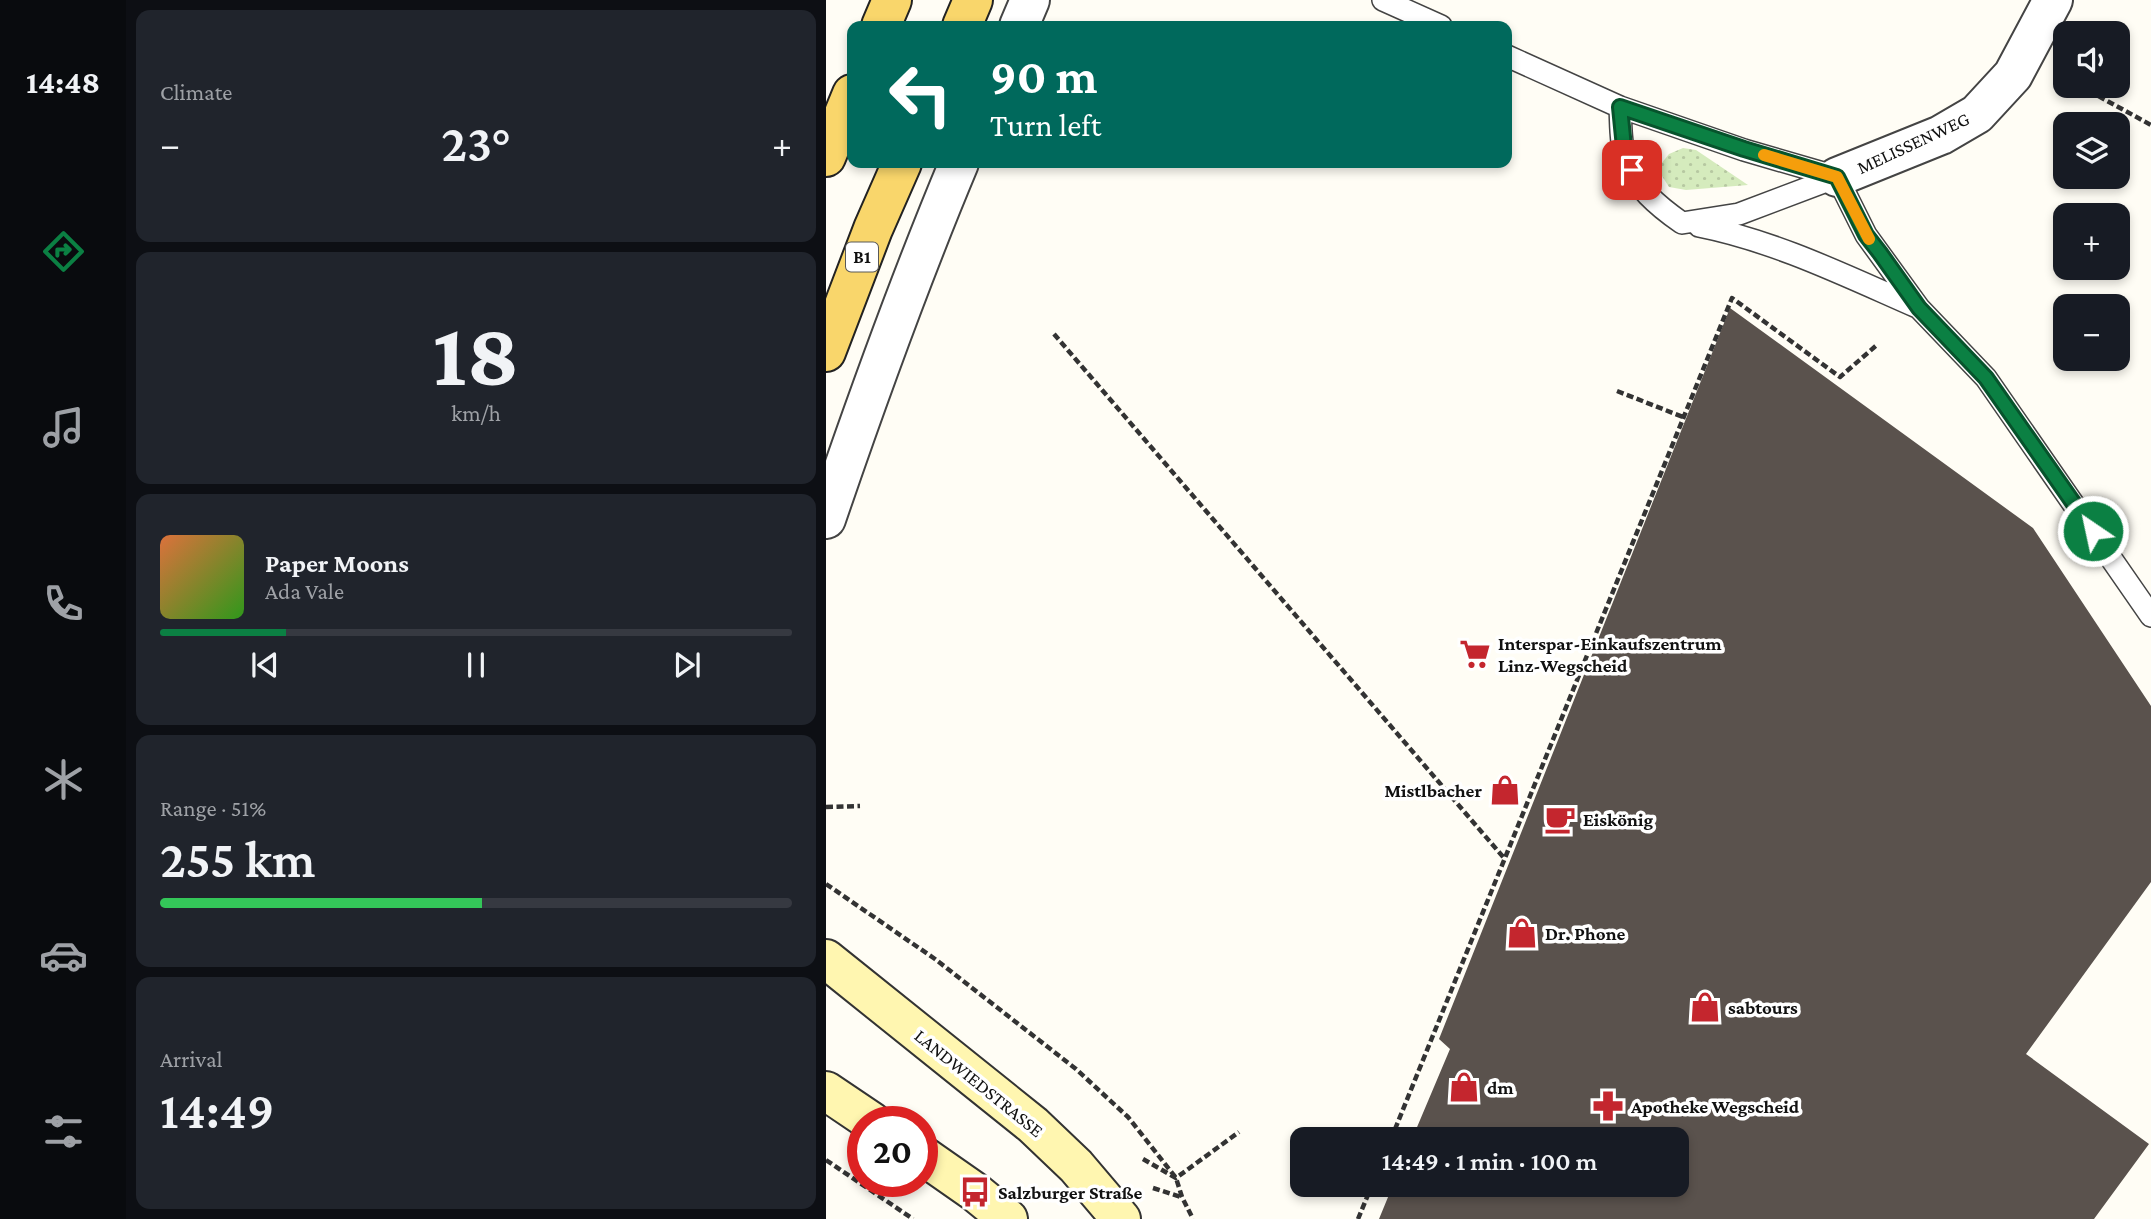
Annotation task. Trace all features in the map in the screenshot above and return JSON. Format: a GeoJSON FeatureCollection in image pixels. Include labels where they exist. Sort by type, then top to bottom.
{"type":"FeatureCollection","features":[{"type":"Feature","properties":{"kind":"main road"},"geometry":{"type":"LineString","coordinates":[[883,21],[892,0]]}},
{"type":"Feature","properties":{"kind":"main road"},"geometry":{"type":"LineString","coordinates":[[964,21],[973,0]]}},
{"type":"Feature","properties":{"kind":"main road"},"geometry":{"type":"LineString","coordinates":[[826,157],[847,106]]}},
{"type":"Feature","properties":{"kind":"main road","name":"B1"},"geometry":{"type":"LineString","coordinates":[[826,352],[873,229],[900,168]]}},
{"type":"Feature","properties":{"kind":"main road","name":"LANDWIEDSTRASSE"},"geometry":{"type":"LineString","coordinates":[[826,959],[1033,1125],[1076,1166],[1121,1219]]}},
{"type":"Feature","properties":{"kind":"main road"},"geometry":{"type":"LineString","coordinates":[[826,1091],[848,1106]]}},
{"type":"Feature","properties":{"kind":"main road"},"geometry":{"type":"LineString","coordinates":[[938,1166],[1008,1219]]}},
{"type":"Feature","properties":{"kind":"street"},"geometry":{"type":"LineString","coordinates":[[1021,21],[1030,0]]}},
{"type":"Feature","properties":{"kind":"street","name":"MELISSENWEG"},"geometry":{"type":"LineString","coordinates":[[1837,177],[1941,135],[1977,114],[2013,75],[2053,0]]}},
{"type":"Feature","properties":{"kind":"street"},"geometry":{"type":"LineString","coordinates":[[826,519],[870,389],[957,168]]}},
{"type":"Feature","properties":{"kind":"lane"},"geometry":{"type":"LineString","coordinates":[[1383,0],[1430,21]]}},
{"type":"Feature","properties":{"kind":"lane"},"geometry":{"type":"LineString","coordinates":[[1512,58],[1620,107],[1837,177],[1866,235],[1919,308],[1986,378],[2151,616]]}},
{"type":"Feature","properties":{"kind":"lane"},"geometry":{"type":"LineString","coordinates":[[1620,107],[1625,157],[1639,183],[1656,205],[1682,223],[1731,233],[1822,264],[1919,308]]}},
{"type":"Feature","properties":{"kind":"lane"},"geometry":{"type":"LineString","coordinates":[[1682,223],[1739,214],[1837,177]]}},
{"type":"Feature","properties":{"kind":"path"},"geometry":{"type":"LineString","coordinates":[[2102,98],[2151,125]]}},
{"type":"Feature","properties":{"kind":"path"},"geometry":{"type":"LineString","coordinates":[[1396,1127],[1732,298],[1840,377],[1878,344]]}},
{"type":"Feature","properties":{"kind":"path"},"geometry":{"type":"LineString","coordinates":[[1054,334],[1504,858]]}},
{"type":"Feature","properties":{"kind":"path"},"geometry":{"type":"LineString","coordinates":[[1617,391],[1683,417]]}},
{"type":"Feature","properties":{"kind":"path"},"geometry":{"type":"LineString","coordinates":[[826,807],[860,806]]}},
{"type":"Feature","properties":{"kind":"path"},"geometry":{"type":"LineString","coordinates":[[826,884],[935,959],[1076,1069],[1128,1117],[1176,1178],[1193,1219]]}},
{"type":"Feature","properties":{"kind":"path"},"geometry":{"type":"LineString","coordinates":[[1176,1178],[1239,1132]]}},
{"type":"Feature","properties":{"kind":"path"},"geometry":{"type":"LineString","coordinates":[[1143,1159],[1176,1178]]}},
{"type":"Feature","properties":{"kind":"path"},"geometry":{"type":"LineString","coordinates":[[826,1160],[914,1219]]}},
{"type":"Feature","properties":{"kind":"path"},"geometry":{"type":"LineString","coordinates":[[1359,1219],[1367,1197]]}},
{"type":"Feature","properties":{"kind":"green space"},"geometry":{"type":"Polygon","coordinates":[[[1683,148],[1696,150],[1748,185],[1686,190],[1669,187],[1662,176],[1661,164],[1669,154],[1683,148]]]}},
{"type":"Feature","properties":{"kind":"building"},"geometry":{"type":"Polygon","coordinates":[[[1730,308],[2033,528],[2151,706],[2151,882],[2026,1054],[2149,1144],[2094,1219],[1379,1219],[1388,1197],[1689,1197],[1689,1127],[1417,1127],[1450,1049],[1439,1039],[1730,308]]]}},
{"type":"Feature","properties":{"kind":"slow traffic"},"geometry":{"type":"LineString","coordinates":[[1764,155],[1837,177],[1869,239]]}},
{"type":"Feature","properties":{"kind":"place","name":"Interspar-Einkaufszentrum Linz-Wegscheid"},"geometry":{"type":"Point","coordinates":[1475,654]}},
{"type":"Feature","properties":{"kind":"place","name":"Mistlbacher"},"geometry":{"type":"Point","coordinates":[1505,790]}},
{"type":"Feature","properties":{"kind":"place","name":"Eiskönig"},"geometry":{"type":"Point","coordinates":[1560,819]}},
{"type":"Feature","properties":{"kind":"place","name":"Dr. Phone"},"geometry":{"type":"Point","coordinates":[1522,933]}},
{"type":"Feature","properties":{"kind":"place","name":"sabtours"},"geometry":{"type":"Point","coordinates":[1705,1007]}},
{"type":"Feature","properties":{"kind":"place","name":"dm"},"geometry":{"type":"Point","coordinates":[1464,1087]}},
{"type":"Feature","properties":{"kind":"place","name":"Apotheke Wegscheid"},"geometry":{"type":"Point","coordinates":[1608,1106]}},
{"type":"Feature","properties":{"kind":"place","name":"Salzburger Straße"},"geometry":{"type":"Point","coordinates":[975,1192]}},
{"type":"Feature","properties":{"kind":"route"},"geometry":{"type":"LineString","coordinates":[[1632,170],[1625,157],[1620,107],[1837,177],[1866,235],[1919,308],[1986,378],[2093,531]]}}]}
